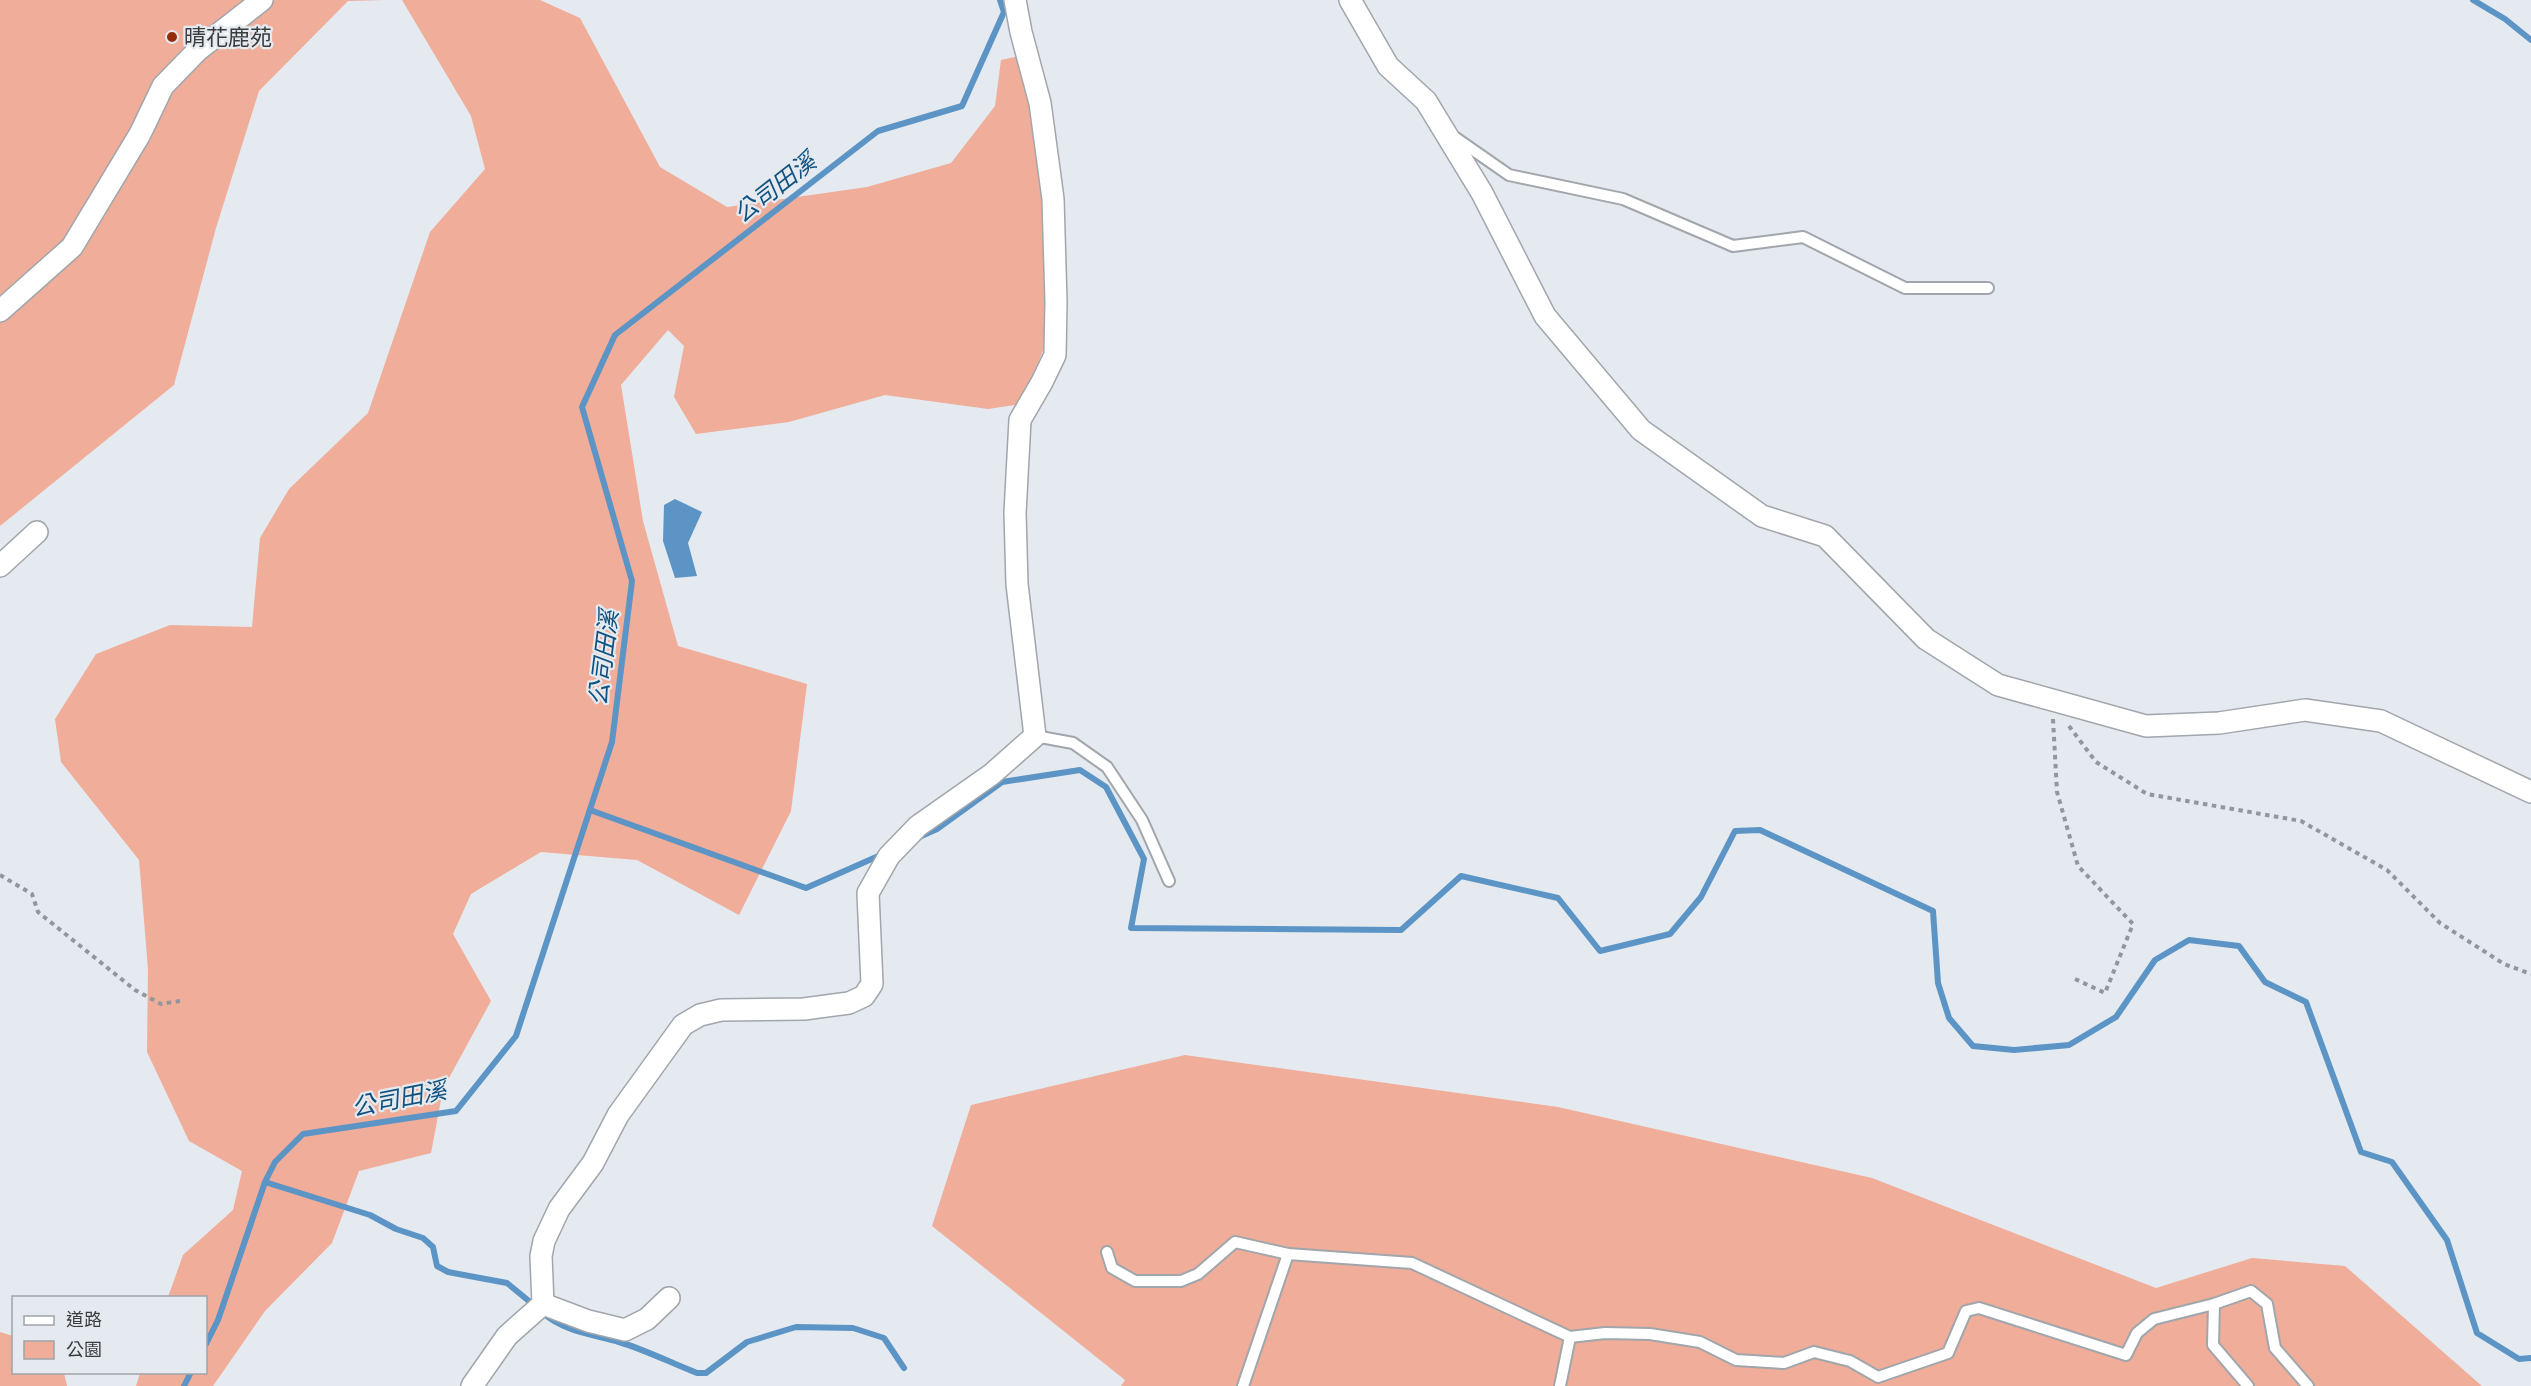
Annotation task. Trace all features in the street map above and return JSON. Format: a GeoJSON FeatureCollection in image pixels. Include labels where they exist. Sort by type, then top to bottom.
{"type":"FeatureCollection","features":[{"type":"Feature","properties":{"kind":"street"},"geometry":{"type":"LineString","coordinates":[[0,311],[72,247],[140,134],[163,86],[198,50],[262,0]]}},
{"type":"Feature","properties":{"kind":"street"},"geometry":{"type":"LineString","coordinates":[[472,1386],[507,1336],[537,1310],[544,1241],[559,1209],[593,1163],[618,1115],[683,1025],[700,1015],[721,1010],[804,1009],[849,1003],[864,996],[872,984],[868,893],[878,875],[896,848],[918,826],[992,774],[1035,736],[1017,584],[1015,513],[1020,420],[1055,355],[1056,302],[1053,199],[1040,103],[1021,32],[1016,0]]}},
{"type":"Feature","properties":{"kind":"street"},"geometry":{"type":"LineString","coordinates":[[1350,0],[1388,66],[1426,101],[1482,193],[1545,316],[1641,430],[1762,516],[1825,536],[1926,639],[1998,685],[2052,702],[2146,726],[2219,723],[2305,710],[2381,721],[2531,792]]}},
{"type":"Feature","properties":{"kind":"street"},"geometry":{"type":"LineString","coordinates":[[0,566],[37,532]]}},
{"type":"Feature","properties":{"kind":"street"},"geometry":{"type":"LineString","coordinates":[[537,1310],[625,1330],[646,1319],[669,1298]]}},
{"type":"Feature","properties":{"kind":"lane"},"geometry":{"type":"LineString","coordinates":[[1443,129],[1509,175],[1623,199],[1733,246],[1803,237],[1905,288],[1988,288]]}},
{"type":"Feature","properties":{"kind":"lane"},"geometry":{"type":"LineString","coordinates":[[1035,736],[1073,743],[1107,767],[1142,820],[1169,880]]}},
{"type":"Feature","properties":{"kind":"lane"},"geometry":{"type":"LineString","coordinates":[[1107,1252],[1112,1268],[1135,1281],[1181,1281],[1198,1274],[1235,1242],[1288,1254],[1412,1263],[1570,1337],[1605,1333],[1650,1334],[1700,1342],[1736,1360],[1784,1363],[1814,1352],[1850,1361],[1878,1377],[1948,1353],[1966,1311],[1978,1308],[2126,1355],[2137,1333],[2154,1319],[2214,1304],[2251,1291],[2267,1304],[2275,1348],[2308,1386]]}},
{"type":"Feature","properties":{"kind":"lane"},"geometry":{"type":"LineString","coordinates":[[1243,1386],[1288,1254]]}},
{"type":"Feature","properties":{"kind":"lane"},"geometry":{"type":"LineString","coordinates":[[2214,1304],[2213,1345],[2248,1386]]}},
{"type":"Feature","properties":{"kind":"lane"},"geometry":{"type":"LineString","coordinates":[[1560,1386],[1570,1337]]}},
{"type":"Feature","properties":{"kind":"path"},"geometry":{"type":"LineString","coordinates":[[2052,702],[2096,762],[2147,794],[2301,821],[2388,870],[2440,923],[2504,964],[2531,974]]}},
{"type":"Feature","properties":{"kind":"path"},"geometry":{"type":"LineString","coordinates":[[2052,702],[2057,792],[2078,866],[2133,924],[2105,993],[2075,979]]}},
{"type":"Feature","properties":{"kind":"path"},"geometry":{"type":"LineString","coordinates":[[0,875],[32,894],[38,912],[135,990],[161,1004],[180,1000]]}},
{"type":"Feature","properties":{"kind":"green space"},"geometry":{"type":"Polygon","coordinates":[[[0,0],[385,0],[348,1],[259,91],[216,228],[174,385],[0,526],[0,0]]]}},
{"type":"Feature","properties":{"kind":"green space"},"geometry":{"type":"Polygon","coordinates":[[[402,0],[540,0],[580,18],[660,167],[727,207],[867,187],[951,163],[995,106],[1001,60],[1019,56],[1026,73],[1052,271],[1044,348],[1021,404],[988,409],[885,395],[789,422],[696,434],[674,397],[684,346],[668,330],[621,385],[643,521],[678,646],[807,684],[791,811],[739,915],[637,860],[541,852],[471,894],[453,934],[491,1001],[443,1089],[431,1153],[359,1171],[332,1243],[265,1311],[213,1386],[136,1386],[140,1374],[207,1374],[207,1296],[168,1296],[183,1255],[233,1210],[242,1171],[189,1141],[147,1052],[148,969],[139,860],[61,762],[55,719],[96,654],[170,625],[252,627],[260,538],[289,489],[368,413],[430,232],[485,169],[471,116],[402,0]]]}},
{"type":"Feature","properties":{"kind":"green space"},"geometry":{"type":"Polygon","coordinates":[[[1185,1055],[1558,1107],[1872,1178],[2156,1288],[2252,1258],[2345,1266],[2482,1386],[1121,1386],[1125,1380],[932,1226],[971,1105],[1185,1055]]]}},
{"type":"Feature","properties":{"kind":"green space"},"geometry":{"type":"Polygon","coordinates":[[[0,1332],[12,1336],[12,1374],[64,1374],[67,1386],[0,1386],[0,1332]]]}},
{"type":"Feature","properties":{"kind":"water"},"geometry":{"type":"Polygon","coordinates":[[[675,499],[702,512],[688,543],[697,576],[675,578],[663,541],[664,505],[675,499]]]}},
{"type":"Feature","properties":{"kind":"waterway","name":"公司田溪"},"geometry":{"type":"LineString","coordinates":[[207,1342],[218,1320],[265,1182],[275,1162],[303,1134],[456,1111],[516,1036],[612,742],[632,581],[582,407],[615,335],[878,131],[962,106],[1004,12],[1000,0]]}},
{"type":"Feature","properties":{"kind":"waterway","name":"公司田溪"},"geometry":{"type":"LineString","coordinates":[[2473,0],[2505,19],[2531,40]]}},
{"type":"Feature","properties":{"kind":"waterway"},"geometry":{"type":"LineString","coordinates":[[917,838],[937,829],[1002,782],[1080,770],[1106,787],[1144,859],[1131,928],[1401,930],[1461,876],[1558,898],[1600,951],[1670,934],[1701,897],[1735,831],[1760,830],[1933,911],[1938,983],[1949,1018],[1973,1046],[2014,1050],[2069,1045],[2116,1017],[2155,960],[2189,940],[2239,946],[2265,982],[2306,1002],[2361,1152],[2392,1162],[2447,1240],[2477,1333],[2519,1359],[2531,1358]]}},
{"type":"Feature","properties":{"kind":"waterway"},"geometry":{"type":"LineString","coordinates":[[590,810],[806,888],[883,854]]}},
{"type":"Feature","properties":{"kind":"waterway"},"geometry":{"type":"LineString","coordinates":[[265,1182],[370,1215],[396,1229],[423,1238],[433,1247],[437,1266],[448,1272],[507,1283],[535,1306]]}},
{"type":"Feature","properties":{"kind":"waterway"},"geometry":{"type":"LineString","coordinates":[[543,1313],[579,1332],[629,1345],[697,1373],[706,1373],[747,1342],[796,1327],[853,1328],[884,1338],[904,1368]]}},
{"type":"Feature","properties":{"kind":"waterway","name":"公司田溪"},"geometry":{"type":"LineString","coordinates":[[184,1386],[190,1374]]}},
{"type":"Feature","properties":{"kind":"place","name":"晴花鹿苑"},"geometry":{"type":"Point","coordinates":[172,37]}}]}
